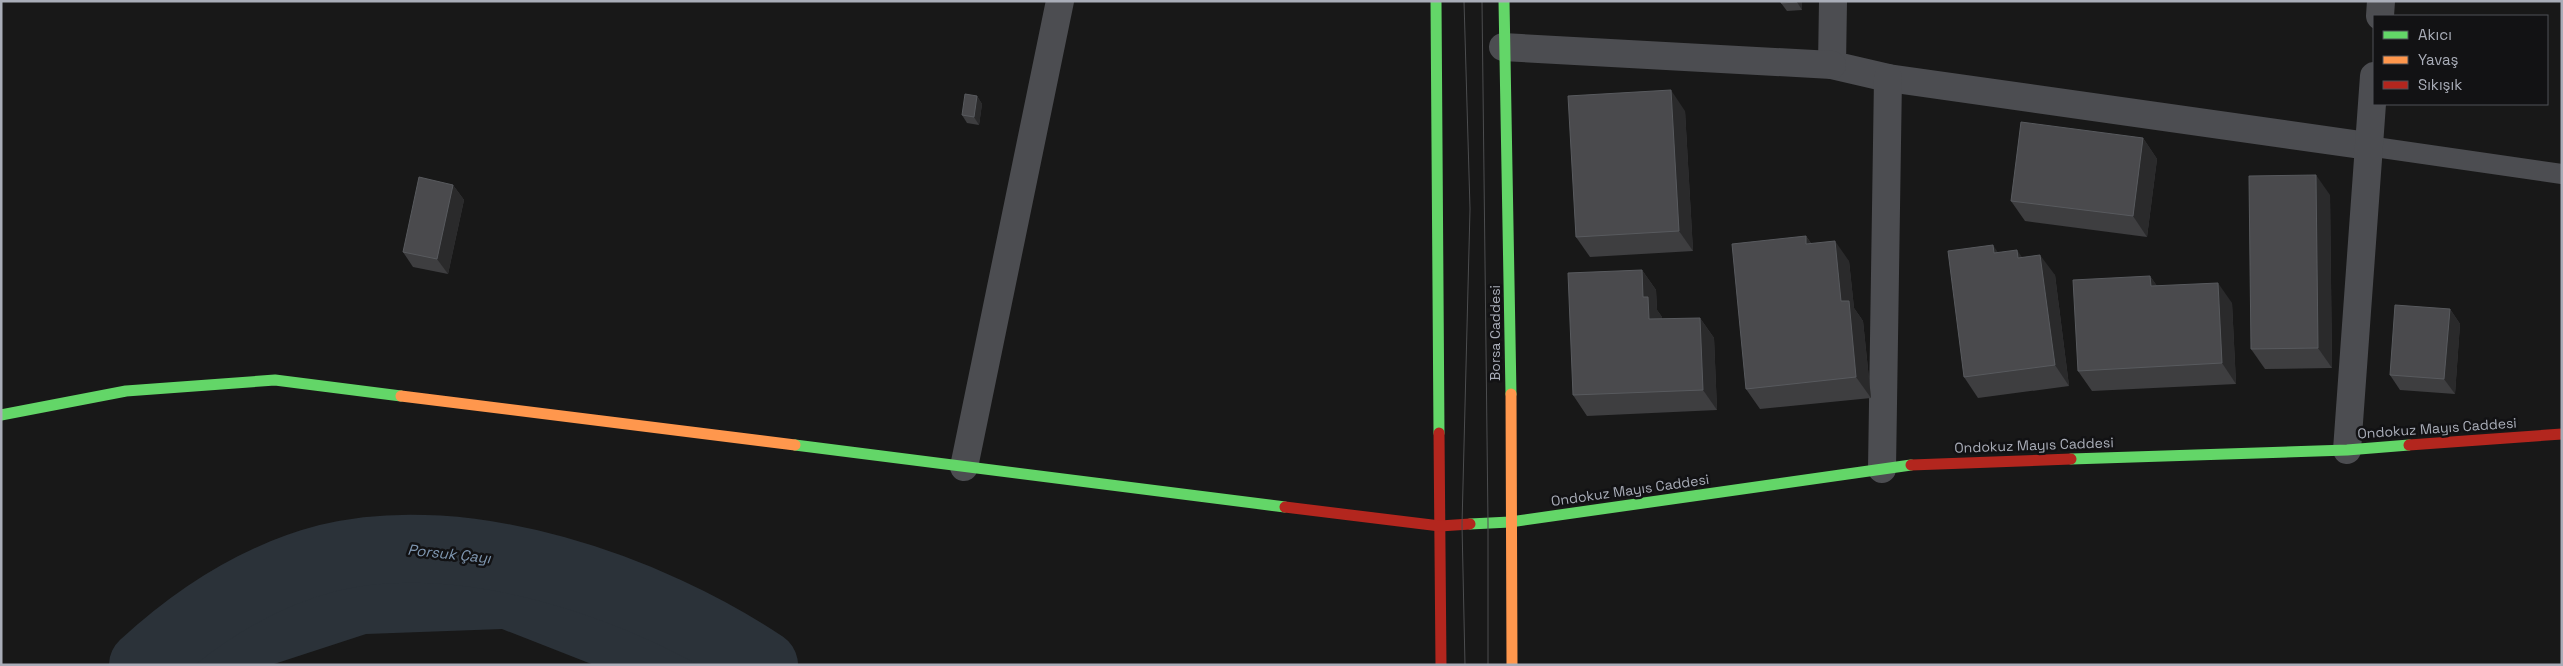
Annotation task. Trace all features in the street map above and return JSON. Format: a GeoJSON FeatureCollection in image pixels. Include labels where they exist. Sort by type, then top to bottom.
{"type":"FeatureCollection","features":[{"type":"Feature","properties":{"kind":"street"},"geometry":{"type":"LineString","coordinates":[[964,466],[1060,1]]}},
{"type":"Feature","properties":{"kind":"street"},"geometry":{"type":"LineString","coordinates":[[1436,1],[1441,665]]}},
{"type":"Feature","properties":{"kind":"street","name":"Borsa Caddesi"},"geometry":{"type":"LineString","coordinates":[[1504,1],[1503,47],[1510,287],[1512,665]]}},
{"type":"Feature","properties":{"kind":"street"},"geometry":{"type":"LineString","coordinates":[[1832,65],[1833,1]]}},
{"type":"Feature","properties":{"kind":"street"},"geometry":{"type":"LineString","coordinates":[[2380,15],[2381,1]]}},
{"type":"Feature","properties":{"kind":"street"},"geometry":{"type":"LineString","coordinates":[[1503,47],[1832,65],[1888,78],[2368,146]]}},
{"type":"Feature","properties":{"kind":"street"},"geometry":{"type":"LineString","coordinates":[[1882,468],[1888,78]]}},
{"type":"Feature","properties":{"kind":"street"},"geometry":{"type":"LineString","coordinates":[[2346,450],[2373,88]]}},
{"type":"Feature","properties":{"kind":"street","name":"Ondokuz Mayıs Caddesi"},"geometry":{"type":"LineString","coordinates":[[6,417],[126,391],[275,380],[1440,526],[1510,522],[1926,463],[2346,450],[2562,434]]}},
{"type":"Feature","properties":{"kind":"lane"},"geometry":{"type":"LineString","coordinates":[[2368,146],[2562,174]]}},
{"type":"Feature","properties":{"kind":"shaded area"},"geometry":{"type":"Polygon","coordinates":[[[380,554],[670,604],[742,665],[594,665],[502,629],[366,634],[271,665],[157,665],[288,588],[380,554]]]}},
{"type":"Feature","properties":{"kind":"building"},"geometry":{"type":"Polygon","coordinates":[[[1781,1],[1796,1],[1797,2],[1781,3],[1781,1]]]}},
{"type":"Feature","properties":{"kind":"building"},"geometry":{"type":"Polygon","coordinates":[[[1671,90],[1679,231],[1576,237],[1568,96],[1671,90]]]}},
{"type":"Feature","properties":{"kind":"building"},"geometry":{"type":"Polygon","coordinates":[[[965,94],[977,96],[974,117],[962,115],[965,94]]]}},
{"type":"Feature","properties":{"kind":"building"},"geometry":{"type":"Polygon","coordinates":[[[2021,122],[2143,138],[2133,216],[2011,201],[2021,122]]]}},
{"type":"Feature","properties":{"kind":"building"},"geometry":{"type":"Polygon","coordinates":[[[2316,175],[2318,348],[2251,349],[2249,176],[2316,175]]]}},
{"type":"Feature","properties":{"kind":"building"},"geometry":{"type":"Polygon","coordinates":[[[419,177],[453,185],[437,259],[403,252],[419,177]]]}},
{"type":"Feature","properties":{"kind":"building"},"geometry":{"type":"Polygon","coordinates":[[[1806,236],[1806,244],[1835,241],[1841,301],[1849,301],[1856,377],[1746,389],[1732,244],[1806,236]]]}},
{"type":"Feature","properties":{"kind":"building"},"geometry":{"type":"Polygon","coordinates":[[[1993,245],[1994,253],[2017,250],[2018,258],[2040,255],[2055,365],[1964,377],[1948,251],[1993,245]]]}},
{"type":"Feature","properties":{"kind":"building"},"geometry":{"type":"Polygon","coordinates":[[[1642,270],[1643,297],[1648,297],[1649,319],[1700,318],[1703,390],[1573,395],[1568,273],[1642,270]]]}},
{"type":"Feature","properties":{"kind":"building"},"geometry":{"type":"Polygon","coordinates":[[[2150,276],[2151,286],[2218,283],[2222,363],[2078,371],[2073,280],[2150,276]]]}},
{"type":"Feature","properties":{"kind":"building"},"geometry":{"type":"Polygon","coordinates":[[[2395,305],[2450,309],[2444,379],[2390,375],[2395,305]]]}},
{"type":"Feature","properties":{"kind":"waterway","name":"Porsuk Çayı"},"geometry":{"type":"LineString","coordinates":[[143,665],[206,614],[277,575],[328,558],[382,550],[438,550],[497,557],[555,570],[612,588],[667,611],[718,637],[764,665]]}},
{"type":"Feature","properties":{"kind":"tram line"},"geometry":{"type":"LineString","coordinates":[[1464,1],[1470,209],[1462,525],[1465,665]]}},
{"type":"Feature","properties":{"kind":"tram line"},"geometry":{"type":"LineString","coordinates":[[1482,1],[1488,665]]}},
{"type":"Feature","properties":{"kind":"traffic: fast"},"geometry":{"type":"LineString","coordinates":[[1436,1],[1439,433]]}},
{"type":"Feature","properties":{"kind":"traffic: fast"},"geometry":{"type":"LineString","coordinates":[[1504,1],[1511,394]]}},
{"type":"Feature","properties":{"kind":"traffic: fast"},"geometry":{"type":"LineString","coordinates":[[1,415],[126,391],[275,380],[401,396]]}},
{"type":"Feature","properties":{"kind":"traffic: fast"},"geometry":{"type":"LineString","coordinates":[[795,445],[1285,507]]}},
{"type":"Feature","properties":{"kind":"traffic: fast"},"geometry":{"type":"LineString","coordinates":[[2071,459],[2347,450],[2409,445]]}},
{"type":"Feature","properties":{"kind":"traffic: fast"},"geometry":{"type":"LineString","coordinates":[[1470,524],[1510,522],[1911,465]]}},
{"type":"Feature","properties":{"kind":"traffic: slow"},"geometry":{"type":"LineString","coordinates":[[1511,394],[1512,665]]}},
{"type":"Feature","properties":{"kind":"traffic: slow"},"geometry":{"type":"LineString","coordinates":[[401,396],[795,445]]}},
{"type":"Feature","properties":{"kind":"traffic: jam"},"geometry":{"type":"LineString","coordinates":[[1439,433],[1441,665]]}},
{"type":"Feature","properties":{"kind":"traffic: jam"},"geometry":{"type":"LineString","coordinates":[[2409,445],[2562,434]]}},
{"type":"Feature","properties":{"kind":"traffic: jam"},"geometry":{"type":"LineString","coordinates":[[1911,465],[2071,459]]}},
{"type":"Feature","properties":{"kind":"traffic: jam"},"geometry":{"type":"LineString","coordinates":[[1285,507],[1440,526],[1470,524]]}}]}
